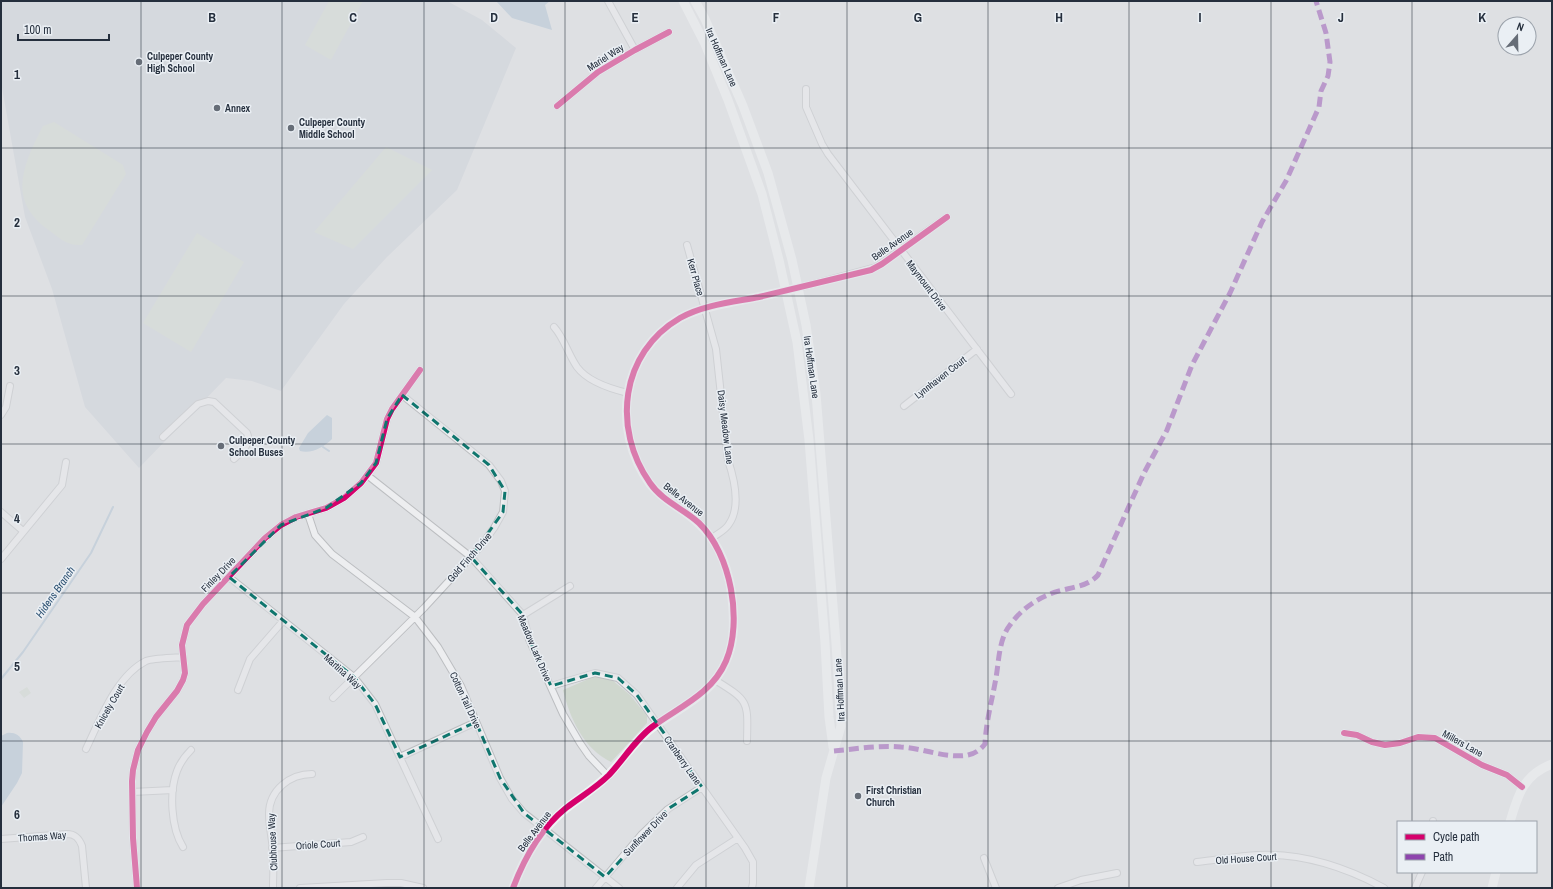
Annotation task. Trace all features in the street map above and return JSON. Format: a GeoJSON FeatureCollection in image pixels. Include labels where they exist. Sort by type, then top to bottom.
{"type":"FeatureCollection","features":[{"type":"Feature","properties":{"kind":"main road","name":"Ira Hoffman Lane"},"geometry":{"type":"LineString","coordinates":[[683,1],[709,53],[762,194],[779,260],[797,342],[809,440],[825,643],[829,717],[834,750]]}},
{"type":"Feature","properties":{"kind":"main road","name":"Ira Hoffman Lane"},"geometry":{"type":"LineString","coordinates":[[695,1],[724,60],[768,173],[792,260],[816,394],[836,643],[841,726],[826,778],[809,888]]}},
{"type":"Feature","properties":{"kind":"main road","name":"Belle Avenue"},"geometry":{"type":"LineString","coordinates":[[513,888],[525,860],[545,830],[564,810],[590,792],[608,776],[640,739],[658,724],[700,695],[715,680],[723,668],[730,651],[734,626],[731,588],[727,568],[712,538],[697,521],[656,491],[638,465],[630,444],[626,418],[628,393],[637,364],[645,351],[659,335],[680,318],[706,308],[798,288]]}},
{"type":"Feature","properties":{"kind":"main road"},"geometry":{"type":"LineString","coordinates":[[1510,821],[1522,787],[1533,775],[1552,764]]}},
{"type":"Feature","properties":{"kind":"main road"},"geometry":{"type":"LineString","coordinates":[[1492,888],[1496,873]]}},
{"type":"Feature","properties":{"kind":"street"},"geometry":{"type":"LineString","coordinates":[[608,1],[634,50]]}},
{"type":"Feature","properties":{"kind":"street","name":"Mariel Way"},"geometry":{"type":"LineString","coordinates":[[557,106],[598,72],[634,50],[669,32]]}},
{"type":"Feature","properties":{"kind":"street","name":"Maymount Drive"},"geometry":{"type":"LineString","coordinates":[[806,89],[806,107],[825,149],[1011,394]]}},
{"type":"Feature","properties":{"kind":"street","name":"Belle Avenue"},"geometry":{"type":"LineString","coordinates":[[798,288],[871,270],[882,264],[947,217]]}},
{"type":"Feature","properties":{"kind":"street","name":"Kerr Place"},"geometry":{"type":"LineString","coordinates":[[687,245],[706,308]]}},
{"type":"Feature","properties":{"kind":"street","name":"Daisy Meadow Lane"},"geometry":{"type":"LineString","coordinates":[[706,308],[716,349],[721,389],[723,424],[728,460],[733,475],[735,498],[735,513],[729,526],[712,538]]}},
{"type":"Feature","properties":{"kind":"street"},"geometry":{"type":"LineString","coordinates":[[554,326],[578,368],[593,380],[613,390],[628,393]]}},
{"type":"Feature","properties":{"kind":"street","name":"Lynnhaven Court"},"geometry":{"type":"LineString","coordinates":[[904,406],[976,349]]}},
{"type":"Feature","properties":{"kind":"street","name":"Finley Drive"},"geometry":{"type":"LineString","coordinates":[[137,888],[134,852],[132,792],[133,770],[138,750],[156,717],[177,691],[183,680],[185,673],[182,645],[187,626],[203,604],[265,538],[281,525],[296,517],[326,508],[344,498],[361,483],[376,463],[387,419],[420,370]]}},
{"type":"Feature","properties":{"kind":"street"},"geometry":{"type":"LineString","coordinates":[[1,415],[6,407],[10,386]]}},
{"type":"Feature","properties":{"kind":"street","name":"Gold Finch Drive"},"geometry":{"type":"LineString","coordinates":[[333,698],[415,617],[471,556],[494,528],[503,512],[505,491],[501,481],[489,465],[402,395]]}},
{"type":"Feature","properties":{"kind":"street"},"geometry":{"type":"LineString","coordinates":[[163,437],[198,404],[208,401],[214,402],[247,433],[248,444],[234,459]]}},
{"type":"Feature","properties":{"kind":"street"},"geometry":{"type":"LineString","coordinates":[[1,559],[62,485],[66,462]]}},
{"type":"Feature","properties":{"kind":"street","name":"Meadow Lark Drive"},"geometry":{"type":"LineString","coordinates":[[367,475],[471,556],[523,615],[529,639],[564,714],[589,756],[608,776]]}},
{"type":"Feature","properties":{"kind":"street"},"geometry":{"type":"LineString","coordinates":[[1,512],[23,531]]}},
{"type":"Feature","properties":{"kind":"street","name":"Cotton Tail Drive"},"geometry":{"type":"LineString","coordinates":[[308,514],[315,535],[332,554],[415,617],[438,647],[462,686],[500,778],[512,799],[524,813],[620,888]]}},
{"type":"Feature","properties":{"kind":"street","name":"Martina Way"},"geometry":{"type":"LineString","coordinates":[[229,577],[354,678],[376,704],[438,839]]}},
{"type":"Feature","properties":{"kind":"street"},"geometry":{"type":"LineString","coordinates":[[523,615],[570,586]]}},
{"type":"Feature","properties":{"kind":"street"},"geometry":{"type":"LineString","coordinates":[[238,690],[250,659],[283,620]]}},
{"type":"Feature","properties":{"kind":"street","name":"Knicely Court"},"geometry":{"type":"LineString","coordinates":[[86,749],[115,691],[128,675],[147,661],[183,657]]}},
{"type":"Feature","properties":{"kind":"street","name":"Cranberry Lane"},"geometry":{"type":"LineString","coordinates":[[551,686],[595,673],[618,678],[637,695],[702,786],[753,862],[752,888]]}},
{"type":"Feature","properties":{"kind":"street"},"geometry":{"type":"LineString","coordinates":[[715,680],[738,694],[745,703],[747,716],[747,741]]}},
{"type":"Feature","properties":{"kind":"street"},"geometry":{"type":"LineString","coordinates":[[400,756],[476,722]]}},
{"type":"Feature","properties":{"kind":"street","name":"Millers Lane"},"geometry":{"type":"LineString","coordinates":[[1344,733],[1357,735],[1372,742],[1385,745],[1400,743],[1418,737],[1435,738],[1482,765],[1507,775],[1522,787]]}},
{"type":"Feature","properties":{"kind":"street"},"geometry":{"type":"LineString","coordinates":[[183,847],[174,826],[173,790],[177,771],[191,750]]}},
{"type":"Feature","properties":{"kind":"street","name":"Clubhouse Way"},"geometry":{"type":"LineString","coordinates":[[273,888],[269,813],[270,806],[280,786],[293,778],[312,774]]}},
{"type":"Feature","properties":{"kind":"street","name":"Sunflower Drive"},"geometry":{"type":"LineString","coordinates":[[596,888],[641,835],[668,809],[702,786]]}},
{"type":"Feature","properties":{"kind":"street"},"geometry":{"type":"LineString","coordinates":[[132,792],[173,790]]}},
{"type":"Feature","properties":{"kind":"street","name":"Thomas Way"},"geometry":{"type":"LineString","coordinates":[[1,839],[66,834],[74,835],[80,840],[82,846],[86,888]]}},
{"type":"Feature","properties":{"kind":"street","name":"Oriole Court"},"geometry":{"type":"LineString","coordinates":[[272,848],[351,842],[363,837]]}},
{"type":"Feature","properties":{"kind":"street"},"geometry":{"type":"LineString","coordinates":[[677,888],[696,865],[738,838]]}},
{"type":"Feature","properties":{"kind":"street","name":"Old House Court"},"geometry":{"type":"LineString","coordinates":[[1197,862],[1258,855],[1308,859],[1352,872],[1384,888]]}},
{"type":"Feature","properties":{"kind":"street"},"geometry":{"type":"LineString","coordinates":[[984,858],[996,888]]}},
{"type":"Feature","properties":{"kind":"street"},"geometry":{"type":"LineString","coordinates":[[1058,888],[1081,880],[1117,872]]}},
{"type":"Feature","properties":{"kind":"street"},"geometry":{"type":"LineString","coordinates":[[1415,888],[1422,873]]}},
{"type":"Feature","properties":{"kind":"street"},"geometry":{"type":"LineString","coordinates":[[300,888],[387,883],[423,888]]}},
{"type":"Feature","properties":{"kind":"highlighted area"},"geometry":{"type":"Polygon","coordinates":[[[402,395],[489,465],[505,491],[503,512],[471,557],[523,615],[529,639],[551,686],[595,673],[618,678],[637,695],[702,787],[668,809],[605,877],[524,813],[500,778],[476,722],[400,757],[375,704],[354,677],[229,577],[281,525],[326,508],[361,483],[376,463],[387,419],[402,395]]]}},
{"type":"Feature","properties":{"kind":"shaded area"},"geometry":{"type":"Polygon","coordinates":[[[1,1],[447,1],[482,20],[516,48],[457,190],[387,257],[344,304],[281,391],[252,381],[226,378],[139,468],[85,407],[52,289],[25,217],[1,82],[1,1]]]}},
{"type":"Feature","properties":{"kind":"shaded area"},"geometry":{"type":"Polygon","coordinates":[[[329,1],[363,1],[331,60],[305,45],[329,1]]]}},
{"type":"Feature","properties":{"kind":"shaded area"},"geometry":{"type":"Polygon","coordinates":[[[54,122],[123,165],[126,174],[82,245],[65,242],[50,231],[36,219],[28,207],[23,195],[22,182],[29,155],[43,126],[54,122]]]}},
{"type":"Feature","properties":{"kind":"shaded area"},"geometry":{"type":"Polygon","coordinates":[[[386,147],[432,170],[353,249],[314,232],[386,147]]]}},
{"type":"Feature","properties":{"kind":"shaded area"},"geometry":{"type":"Polygon","coordinates":[[[197,233],[244,262],[191,352],[143,323],[197,233]]]}},
{"type":"Feature","properties":{"kind":"shaded area"},"geometry":{"type":"Polygon","coordinates":[[[593,677],[611,679],[630,695],[647,716],[647,723],[611,762],[593,749],[580,732],[574,722],[563,690],[593,677]]]}},
{"type":"Feature","properties":{"kind":"shaded area"},"geometry":{"type":"Polygon","coordinates":[[[27,687],[31,693],[24,698],[19,692],[27,687]]]}},
{"type":"Feature","properties":{"kind":"water"},"geometry":{"type":"Polygon","coordinates":[[[496,1],[550,1],[545,5],[552,30],[512,18],[496,1]]]}},
{"type":"Feature","properties":{"kind":"water"},"geometry":{"type":"Polygon","coordinates":[[[327,415],[332,418],[332,439],[325,445],[313,451],[300,451],[299,448],[308,433],[327,415]]]}},
{"type":"Feature","properties":{"kind":"water"},"geometry":{"type":"Polygon","coordinates":[[[7,733],[16,734],[23,742],[22,773],[1,807],[1,736],[7,733]]]}},
{"type":"Feature","properties":{"kind":"waterway"},"geometry":{"type":"LineString","coordinates":[[323,447],[329,451]]}},
{"type":"Feature","properties":{"kind":"waterway","name":"Hidens Branch"},"geometry":{"type":"LineString","coordinates":[[1,679],[23,652],[91,553],[113,507]]}},
{"type":"Feature","properties":{"kind":"marked path"},"geometry":{"type":"LineString","coordinates":[[834,751],[884,746],[909,748],[951,756],[971,754],[978,751],[985,744],[1000,650],[1006,631],[1010,625],[1022,611],[1042,597],[1054,592],[1087,583],[1098,575],[1144,473],[1167,430],[1192,365],[1230,293],[1262,222],[1286,181],[1319,107],[1321,91],[1328,76],[1330,62],[1326,33],[1316,1]]}},
{"type":"Feature","properties":{"kind":"cycle path"},"geometry":{"type":"LineString","coordinates":[[557,106],[598,72],[669,32]]}},
{"type":"Feature","properties":{"kind":"cycle path"},"geometry":{"type":"LineString","coordinates":[[513,888],[522,866],[534,845],[541,834],[557,816],[604,780],[646,732],[704,691],[720,672],[726,661],[731,645],[733,627],[731,589],[719,552],[710,536],[699,523],[667,500],[650,483],[638,462],[630,439],[627,416],[628,393],[634,371],[645,351],[660,333],[680,318],[698,310],[718,304],[759,297],[871,270],[882,264],[947,217]]}},
{"type":"Feature","properties":{"kind":"cycle path"},"geometry":{"type":"LineString","coordinates":[[137,888],[133,838],[133,770],[138,750],[147,732],[156,717],[177,691],[183,680],[185,673],[182,645],[187,625],[203,604],[265,538],[281,525],[296,517],[326,508],[344,498],[361,483],[376,463],[387,419],[392,409],[420,370]]}},
{"type":"Feature","properties":{"kind":"cycle path"},"geometry":{"type":"LineString","coordinates":[[1344,733],[1357,735],[1372,742],[1385,745],[1400,743],[1418,737],[1435,738],[1482,765],[1507,775],[1522,787]]}},
{"type":"Feature","properties":{"kind":"place","name":"Culpeper County High School"},"geometry":{"type":"Point","coordinates":[139,62]}},
{"type":"Feature","properties":{"kind":"place","name":"Annex"},"geometry":{"type":"Point","coordinates":[217,108]}},
{"type":"Feature","properties":{"kind":"place","name":"Culpeper County Middle School"},"geometry":{"type":"Point","coordinates":[291,128]}},
{"type":"Feature","properties":{"kind":"place","name":"Culpeper County School Buses"},"geometry":{"type":"Point","coordinates":[221,446]}},
{"type":"Feature","properties":{"kind":"place","name":"First Christian Church"},"geometry":{"type":"Point","coordinates":[858,796]}}]}
